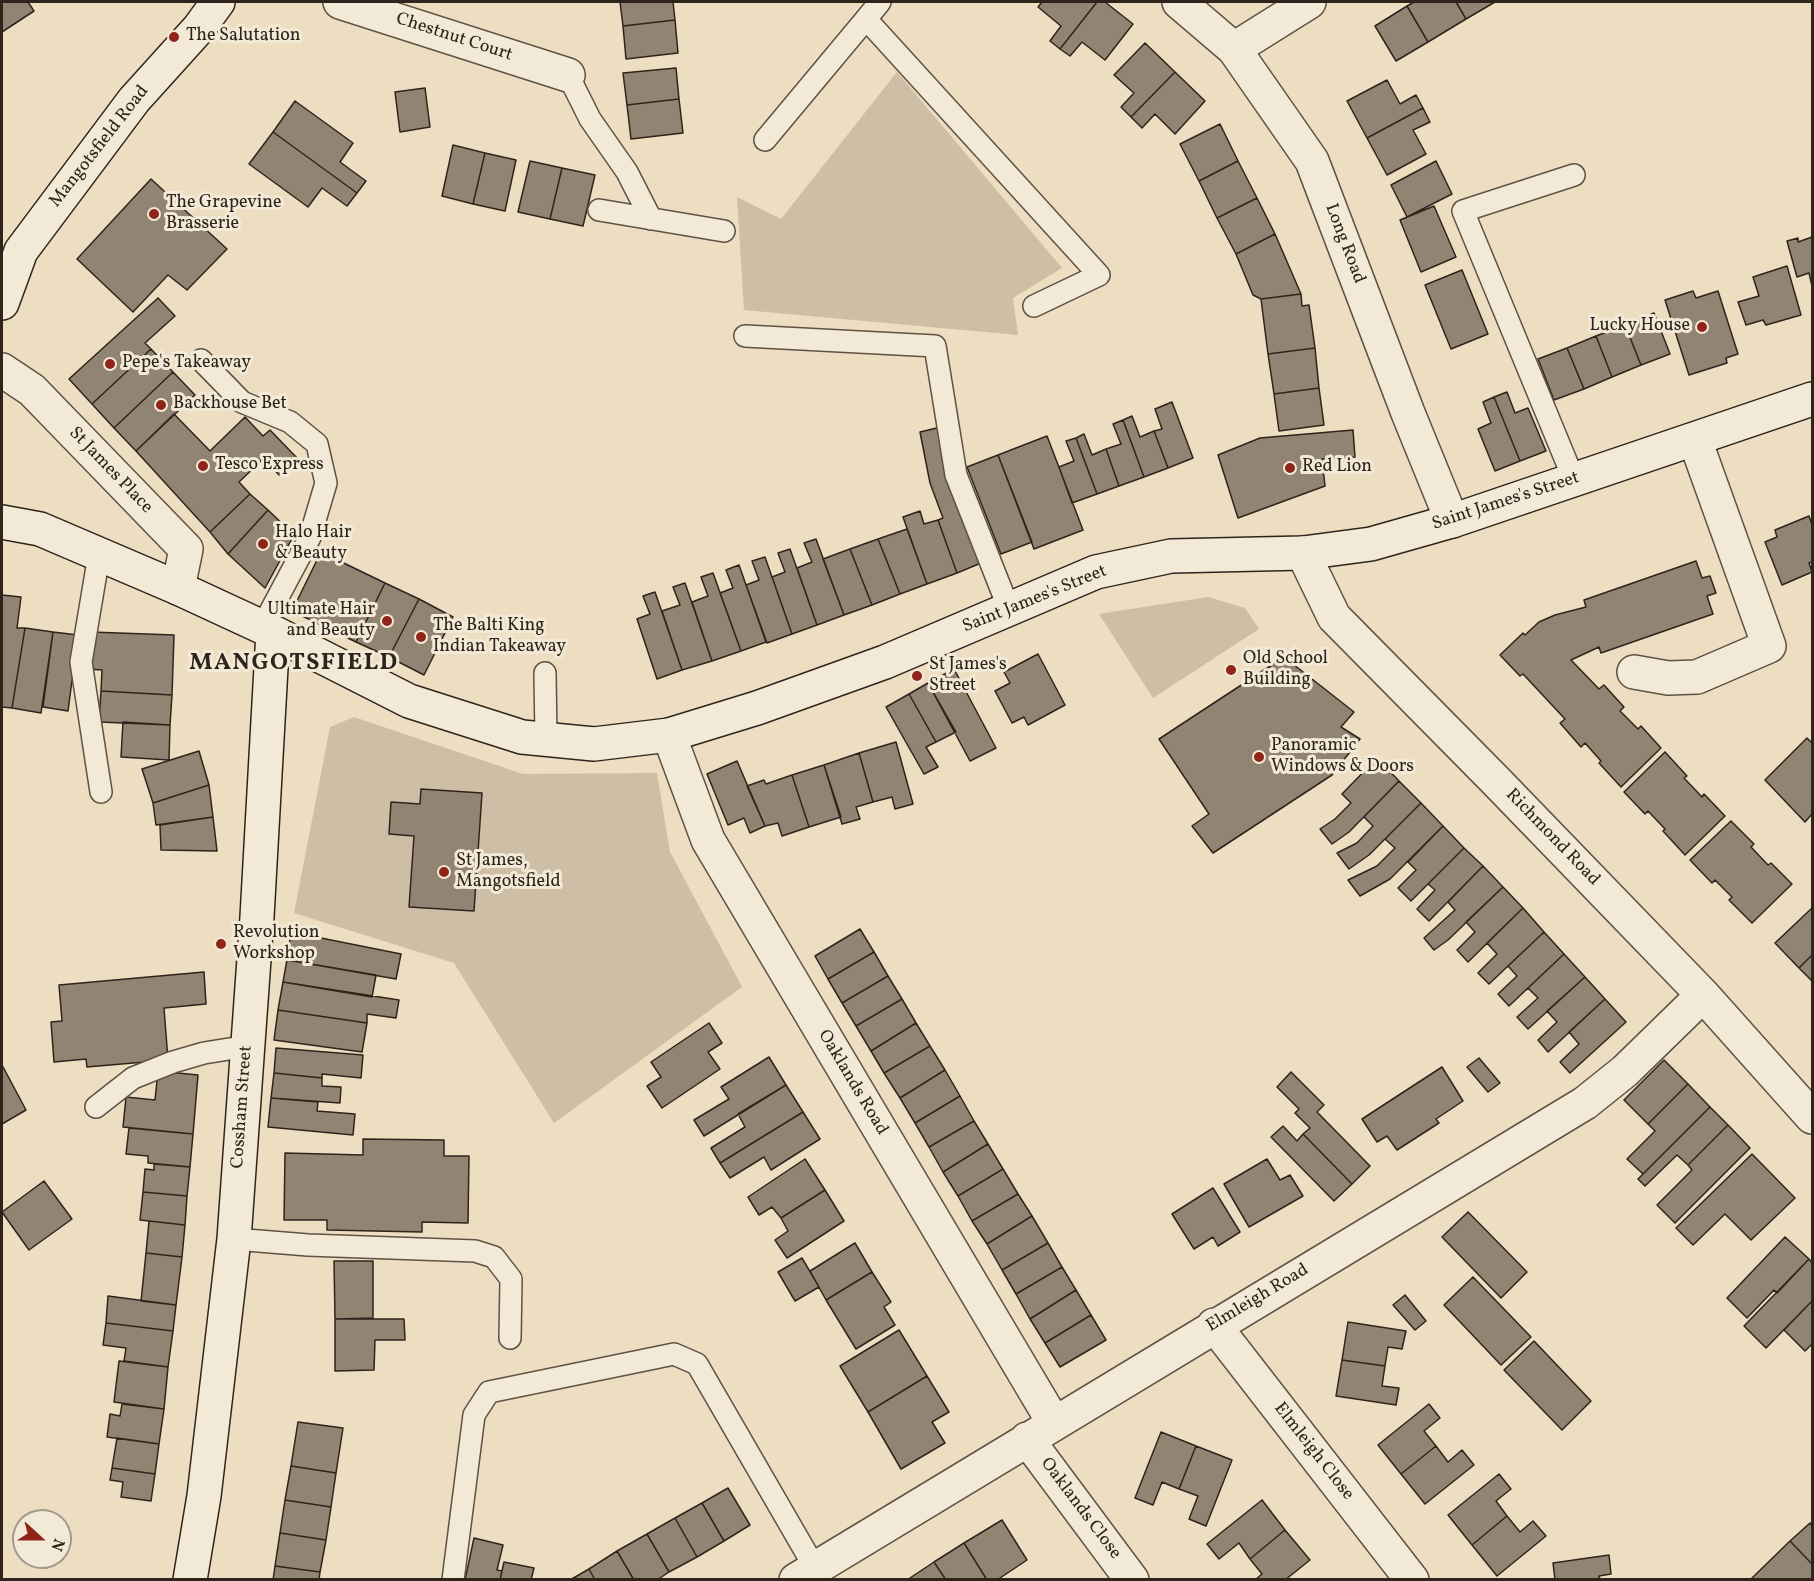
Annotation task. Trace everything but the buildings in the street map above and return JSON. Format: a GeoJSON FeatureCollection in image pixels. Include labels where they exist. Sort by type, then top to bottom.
{"type":"FeatureCollection","features":[{"type":"Feature","properties":{"kind":"street","name":"Mangotsfield Road"},"geometry":{"type":"LineString","coordinates":[[2,303],[21,251],[134,100],[199,28],[218,2]]}},
{"type":"Feature","properties":{"kind":"street","name":"Chestnut Court"},"geometry":{"type":"LineString","coordinates":[[340,2],[568,75]]}},
{"type":"Feature","properties":{"kind":"street","name":"Long Road"},"geometry":{"type":"LineString","coordinates":[[1179,2],[1234,49],[1312,161],[1408,413],[1452,521]]}},
{"type":"Feature","properties":{"kind":"street"},"geometry":{"type":"LineString","coordinates":[[1234,49],[1309,2]]}},
{"type":"Feature","properties":{"kind":"street","name":"St James Place"},"geometry":{"type":"LineString","coordinates":[[2,370],[32,390],[186,549],[178,588]]}},
{"type":"Feature","properties":{"kind":"street","name":"Saint James's Street"},"geometry":{"type":"LineString","coordinates":[[2,522],[40,529],[178,588],[409,701],[522,737],[594,744],[669,735],[757,708],[885,662],[1096,572],[1171,555],[1303,553],[1371,544],[1452,521],[1812,399]]}},
{"type":"Feature","properties":{"kind":"street"},"geometry":{"type":"LineString","coordinates":[[1634,672],[1668,678],[1697,676],[1769,646],[1695,440]]}},
{"type":"Feature","properties":{"kind":"street","name":"Richmond Road"},"geometry":{"type":"LineString","coordinates":[[1303,553],[1334,617],[1504,789],[1703,996],[1812,1117]]}},
{"type":"Feature","properties":{"kind":"street","name":"Cossham Street"},"geometry":{"type":"LineString","coordinates":[[190,1580],[204,1496],[234,1239],[248,1046],[267,630]]}},
{"type":"Feature","properties":{"kind":"street","name":"Oaklands Road"},"geometry":{"type":"LineString","coordinates":[[669,735],[708,840],[1041,1431]]}},
{"type":"Feature","properties":{"kind":"street","name":"Elmleigh Road"},"geometry":{"type":"LineString","coordinates":[[805,1574],[1585,1103],[1625,1071],[1703,996]]}},
{"type":"Feature","properties":{"kind":"street","name":"Elmleigh Close"},"geometry":{"type":"LineString","coordinates":[[1214,1325],[1412,1580]]}},
{"type":"Feature","properties":{"kind":"street","name":"Oaklands Close"},"geometry":{"type":"LineString","coordinates":[[1041,1431],[1132,1580]]}},
{"type":"Feature","properties":{"kind":"lane"},"geometry":{"type":"LineString","coordinates":[[765,140],[880,2]]}},
{"type":"Feature","properties":{"kind":"lane"},"geometry":{"type":"LineString","coordinates":[[866,19],[1099,275],[1034,306]]}},
{"type":"Feature","properties":{"kind":"lane"},"geometry":{"type":"LineString","coordinates":[[568,75],[590,119],[627,172],[651,219]]}},
{"type":"Feature","properties":{"kind":"lane"},"geometry":{"type":"LineString","coordinates":[[1574,175],[1463,211],[1574,480]]}},
{"type":"Feature","properties":{"kind":"lane"},"geometry":{"type":"LineString","coordinates":[[598,210],[724,231]]}},
{"type":"Feature","properties":{"kind":"lane"},"geometry":{"type":"LineString","coordinates":[[745,336],[935,346],[956,475],[1009,609]]}},
{"type":"Feature","properties":{"kind":"lane"},"geometry":{"type":"LineString","coordinates":[[201,360],[242,402],[290,422],[317,444],[326,483],[310,537],[267,630]]}},
{"type":"Feature","properties":{"kind":"lane"},"geometry":{"type":"LineString","coordinates":[[99,555],[81,662],[101,792]]}},
{"type":"Feature","properties":{"kind":"lane"},"geometry":{"type":"LineString","coordinates":[[545,673],[546,740]]}},
{"type":"Feature","properties":{"kind":"lane"},"geometry":{"type":"LineString","coordinates":[[96,1107],[133,1078],[173,1062],[204,1053],[248,1046]]}},
{"type":"Feature","properties":{"kind":"lane"},"geometry":{"type":"LineString","coordinates":[[234,1239],[319,1246],[475,1251],[494,1257],[511,1279],[510,1338]]}},
{"type":"Feature","properties":{"kind":"lane"},"geometry":{"type":"LineString","coordinates":[[453,1580],[474,1415],[489,1392],[674,1354],[697,1364],[805,1574]]}},
{"type":"Feature","properties":{"kind":"shaded area"},"geometry":{"type":"Polygon","coordinates":[[[897,72],[1062,268],[1013,298],[1018,335],[744,310],[737,197],[781,219],[897,72]]]}},
{"type":"Feature","properties":{"kind":"shaded area"},"geometry":{"type":"Polygon","coordinates":[[[1208,597],[1245,608],[1259,629],[1153,698],[1099,614],[1208,597]]]}},
{"type":"Feature","properties":{"kind":"shaded area"},"geometry":{"type":"Polygon","coordinates":[[[354,717],[523,774],[657,773],[670,852],[742,987],[554,1123],[454,963],[294,913],[330,727],[354,717]]]}},
{"type":"Feature","properties":{"kind":"place","name":"The Salutation"},"geometry":{"type":"Point","coordinates":[174,37]}},
{"type":"Feature","properties":{"kind":"place","name":"The Grapevine Brasserie"},"geometry":{"type":"Point","coordinates":[154,214]}},
{"type":"Feature","properties":{"kind":"place","name":"Lucky House"},"geometry":{"type":"Point","coordinates":[1702,327]}},
{"type":"Feature","properties":{"kind":"place","name":"Pepe's Takeaway"},"geometry":{"type":"Point","coordinates":[110,364]}},
{"type":"Feature","properties":{"kind":"place","name":"Backhouse Bet"},"geometry":{"type":"Point","coordinates":[161,405]}},
{"type":"Feature","properties":{"kind":"place","name":"Tesco Express"},"geometry":{"type":"Point","coordinates":[203,466]}},
{"type":"Feature","properties":{"kind":"place","name":"Red Lion"},"geometry":{"type":"Point","coordinates":[1290,468]}},
{"type":"Feature","properties":{"kind":"place","name":"Halo Hair & Beauty"},"geometry":{"type":"Point","coordinates":[263,544]}},
{"type":"Feature","properties":{"kind":"place","name":"Ultimate Hair and Beauty"},"geometry":{"type":"Point","coordinates":[387,621]}},
{"type":"Feature","properties":{"kind":"place","name":"The Balti King Indian Takeaway"},"geometry":{"type":"Point","coordinates":[421,637]}},
{"type":"Feature","properties":{"kind":"place","name":"Old School Building"},"geometry":{"type":"Point","coordinates":[1231,670]}},
{"type":"Feature","properties":{"kind":"place","name":"St James's Street"},"geometry":{"type":"Point","coordinates":[917,676]}},
{"type":"Feature","properties":{"kind":"place","name":"Panoramic Windows & Doors"},"geometry":{"type":"Point","coordinates":[1259,757]}},
{"type":"Feature","properties":{"kind":"place","name":"St James, Mangotsfield"},"geometry":{"type":"Point","coordinates":[444,872]}},
{"type":"Feature","properties":{"kind":"place","name":"Revolution Workshop"},"geometry":{"type":"Point","coordinates":[221,944]}},
{"type":"Feature","properties":{"kind":"district","name":"MANGOTSFIELD"},"geometry":{"type":"Point","coordinates":[294,665]}}]}
